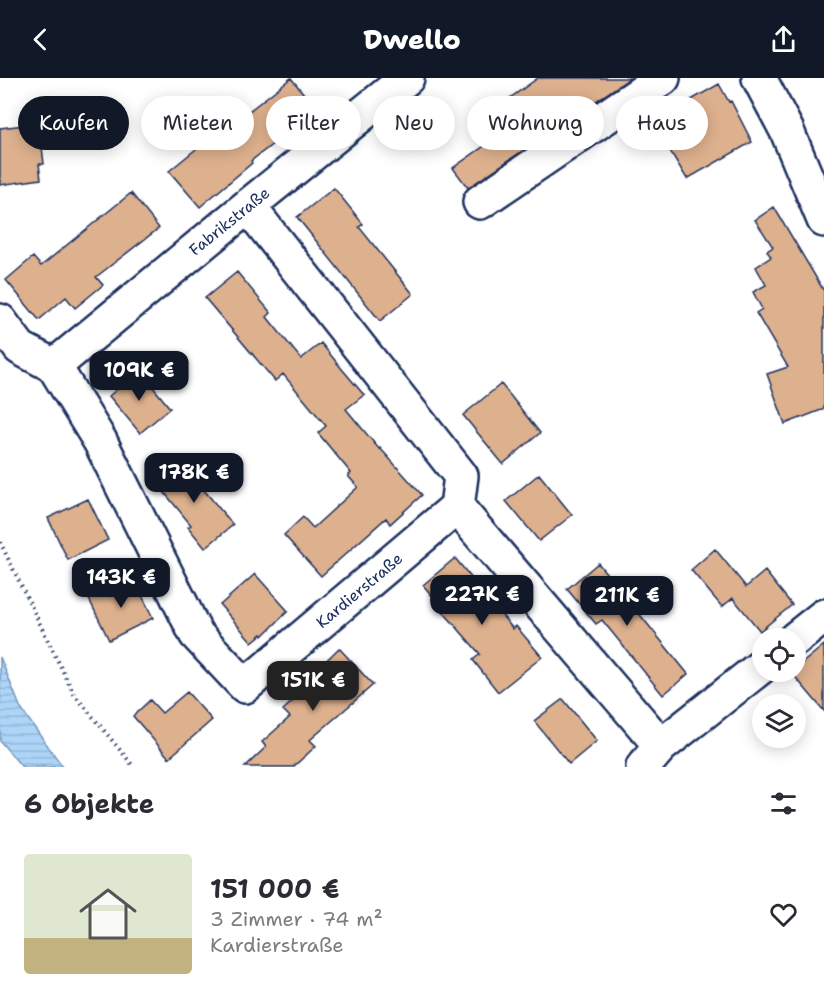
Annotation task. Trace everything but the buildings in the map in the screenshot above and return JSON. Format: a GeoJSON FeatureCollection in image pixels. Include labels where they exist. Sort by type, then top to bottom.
{"type":"FeatureCollection","features":[{"type":"Feature","properties":{"kind":"street","name":"Fabrikstraße"},"geometry":{"type":"LineString","coordinates":[[54,366],[248,206],[371,88],[407,78]]}},
{"type":"Feature","properties":{"kind":"street"},"geometry":{"type":"LineString","coordinates":[[480,202],[663,78]]}},
{"type":"Feature","properties":{"kind":"street"},"geometry":{"type":"LineString","coordinates":[[759,78],[787,131],[824,220]]}},
{"type":"Feature","properties":{"kind":"street"},"geometry":{"type":"LineString","coordinates":[[248,206],[461,476],[457,507],[652,756],[752,674]]}},
{"type":"Feature","properties":{"kind":"street"},"geometry":{"type":"LineString","coordinates":[[0,321],[21,348],[54,366]]}},
{"type":"Feature","properties":{"kind":"street","name":"Kardierstraße"},"geometry":{"type":"LineString","coordinates":[[54,366],[100,441],[196,634],[245,686],[457,507]]}},
{"type":"Feature","properties":{"kind":"street"},"geometry":{"type":"LineString","coordinates":[[806,630],[824,616]]}},
{"type":"Feature","properties":{"kind":"path"},"geometry":{"type":"LineString","coordinates":[[0,542],[74,694],[134,767]]}},
{"type":"Feature","properties":{"kind":"water"},"geometry":{"type":"Polygon","coordinates":[[[0,657],[21,709],[63,767],[22,767],[0,741],[0,657]]]}}]}
